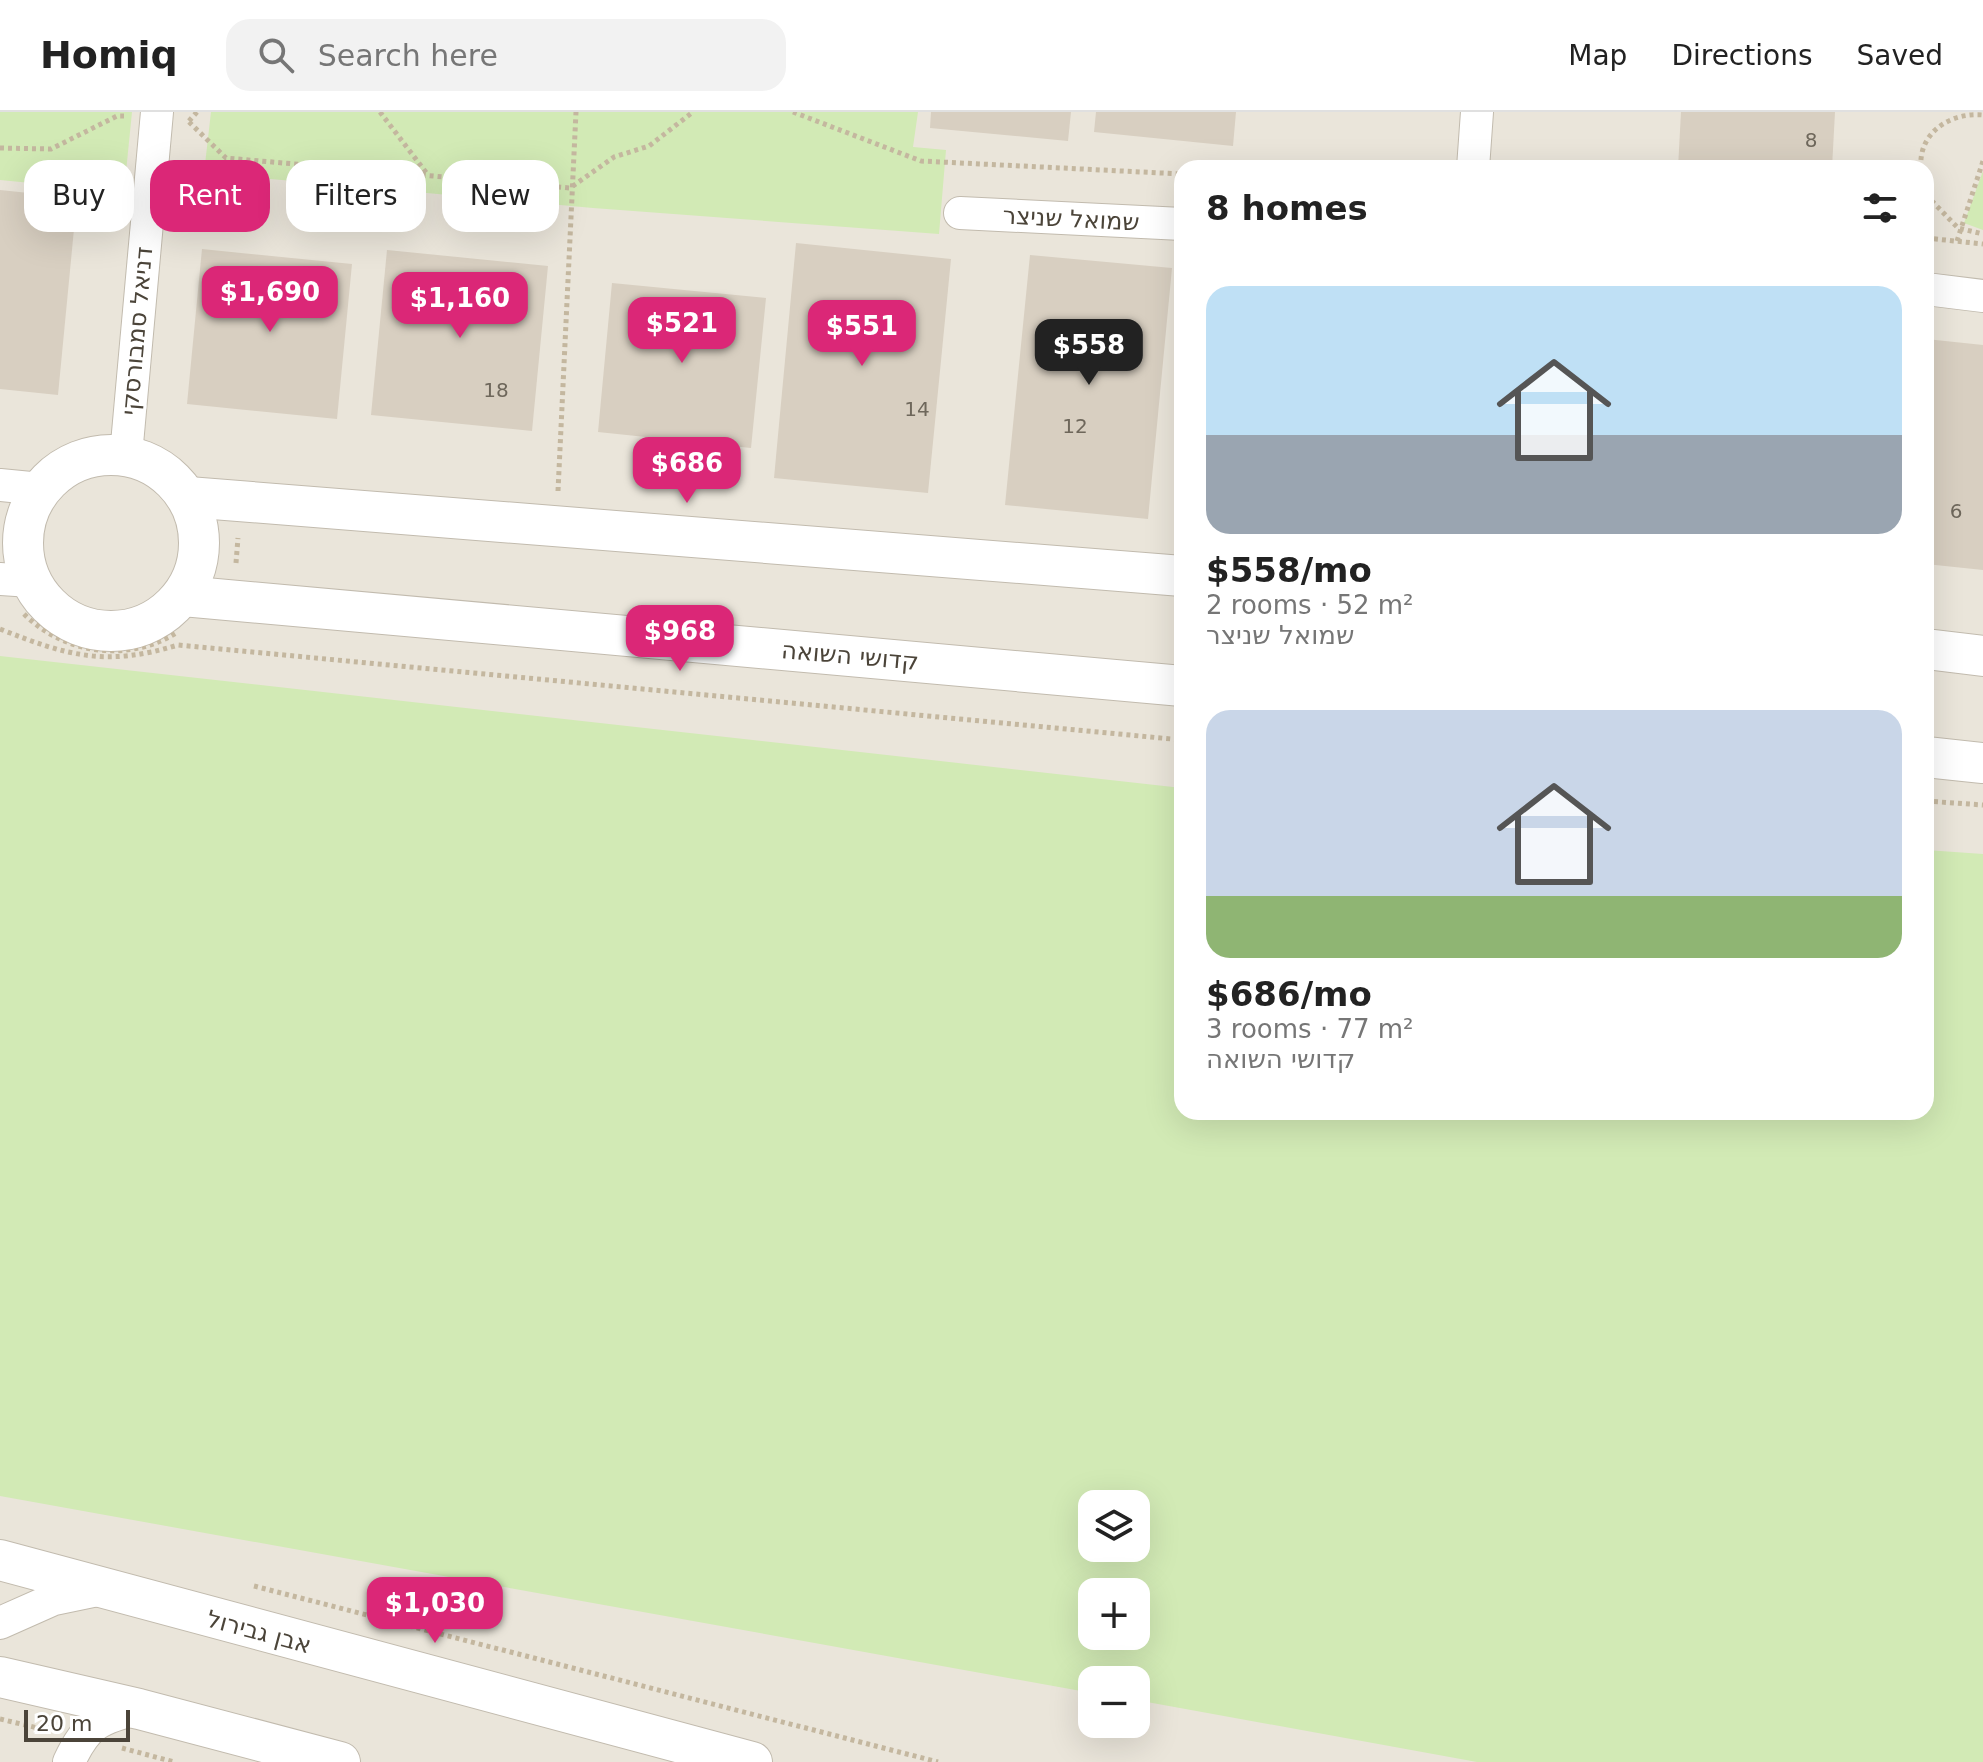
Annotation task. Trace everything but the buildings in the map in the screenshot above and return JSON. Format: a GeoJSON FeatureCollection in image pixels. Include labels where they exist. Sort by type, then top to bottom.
{"type":"FeatureCollection","features":[{"type":"Feature","properties":{"kind":"street","name":"דניאל סמבורסקי"},"geometry":{"type":"LineString","coordinates":[[126,455],[157,112]]}},
{"type":"Feature","properties":{"kind":"street"},"geometry":{"type":"LineString","coordinates":[[1474,160],[1477,112]]}},
{"type":"Feature","properties":{"kind":"street","name":"שמואל שניצר"},"geometry":{"type":"LineString","coordinates":[[960,213],[1174,224]]}},
{"type":"Feature","properties":{"kind":"street"},"geometry":{"type":"LineString","coordinates":[[1934,290],[1983,296]]}},
{"type":"Feature","properties":{"kind":"street"},"geometry":{"type":"LineString","coordinates":[[102,454],[126,455],[151,463],[172,477],[188,497],[198,521],[200,547],[196,573],[183,596],[161,617],[133,629],[103,632],[73,624],[16,580],[24,557],[23,533],[29,510],[41,489],[58,471],[79,459],[102,454]]}},
{"type":"Feature","properties":{"kind":"street"},"geometry":{"type":"LineString","coordinates":[[0,485],[41,489]]}},
{"type":"Feature","properties":{"kind":"street"},"geometry":{"type":"LineString","coordinates":[[188,497],[1174,575]]}},
{"type":"Feature","properties":{"kind":"street","name":"קדושי השואה"},"geometry":{"type":"LineString","coordinates":[[183,596],[1174,685]]}},
{"type":"Feature","properties":{"kind":"street"},"geometry":{"type":"LineString","coordinates":[[1934,650],[1983,656]]}},
{"type":"Feature","properties":{"kind":"street"},"geometry":{"type":"LineString","coordinates":[[1934,758],[1983,763]]}},
{"type":"Feature","properties":{"kind":"street","name":"אבן גבירול"},"geometry":{"type":"LineString","coordinates":[[0,1560],[752,1762]]}},
{"type":"Feature","properties":{"kind":"street"},"geometry":{"type":"LineString","coordinates":[[0,1623],[54,1599],[102,1589]]}},
{"type":"Feature","properties":{"kind":"street"},"geometry":{"type":"LineString","coordinates":[[0,1677],[139,1709],[340,1762]]}},
{"type":"Feature","properties":{"kind":"street"},"geometry":{"type":"LineString","coordinates":[[69,1762],[80,1737],[98,1721],[139,1709]]}},
{"type":"Feature","properties":{"kind":"path"},"geometry":{"type":"LineString","coordinates":[[380,112],[429,176]]}},
{"type":"Feature","properties":{"kind":"path"},"geometry":{"type":"LineString","coordinates":[[557,527],[570,188],[576,112]]}},
{"type":"Feature","properties":{"kind":"path"},"geometry":{"type":"LineString","coordinates":[[189,122],[226,158],[570,188],[614,157],[649,146],[693,112]]}},
{"type":"Feature","properties":{"kind":"path"},"geometry":{"type":"LineString","coordinates":[[793,112],[921,161],[1174,174]]}},
{"type":"Feature","properties":{"kind":"path"},"geometry":{"type":"LineString","coordinates":[[1923,160],[1928,136],[1941,124],[1971,114],[1983,115]]}},
{"type":"Feature","properties":{"kind":"path"},"geometry":{"type":"LineString","coordinates":[[0,148],[51,149],[117,116]]}},
{"type":"Feature","properties":{"kind":"path"},"geometry":{"type":"LineString","coordinates":[[1957,241],[1958,228],[1983,161]]}},
{"type":"Feature","properties":{"kind":"path"},"geometry":{"type":"LineString","coordinates":[[1934,203],[1958,228],[1983,234]]}},
{"type":"Feature","properties":{"kind":"path"},"geometry":{"type":"LineString","coordinates":[[1934,239],[1983,244]]}},
{"type":"Feature","properties":{"kind":"path"},"geometry":{"type":"LineString","coordinates":[[0,629],[52,650],[94,658],[137,658],[178,645],[1174,739]]}},
{"type":"Feature","properties":{"kind":"path"},"geometry":{"type":"LineString","coordinates":[[1934,802],[1983,805]]}},
{"type":"Feature","properties":{"kind":"path"},"geometry":{"type":"LineString","coordinates":[[250,1585],[938,1762]]}},
{"type":"Feature","properties":{"kind":"shaded area"},"geometry":{"type":"Polygon","coordinates":[[[0,112],[1983,112],[1983,1762],[0,1762],[0,112]]]}},
{"type":"Feature","properties":{"kind":"green space"},"geometry":{"type":"Polygon","coordinates":[[[0,112],[132,112],[127,160],[24,160],[24,182],[0,180],[0,112]]]}},
{"type":"Feature","properties":{"kind":"green space"},"geometry":{"type":"Polygon","coordinates":[[[211,112],[918,112],[913,147],[946,150],[939,234],[559,205],[559,160],[442,160],[442,194],[426,193],[426,160],[286,160],[286,180],[270,179],[270,160],[205,160],[211,112]]]}},
{"type":"Feature","properties":{"kind":"green space"},"geometry":{"type":"Polygon","coordinates":[[[1983,171],[1983,230],[1964,223],[1983,171]]]}},
{"type":"Feature","properties":{"kind":"green space"},"geometry":{"type":"Polygon","coordinates":[[[0,656],[1174,787],[1174,1120],[1934,1120],[1934,851],[1983,854],[1983,1762],[1477,1762],[1150,1703],[1150,1666],[1078,1666],[1078,1690],[0,1496],[0,656]]]}}]}
